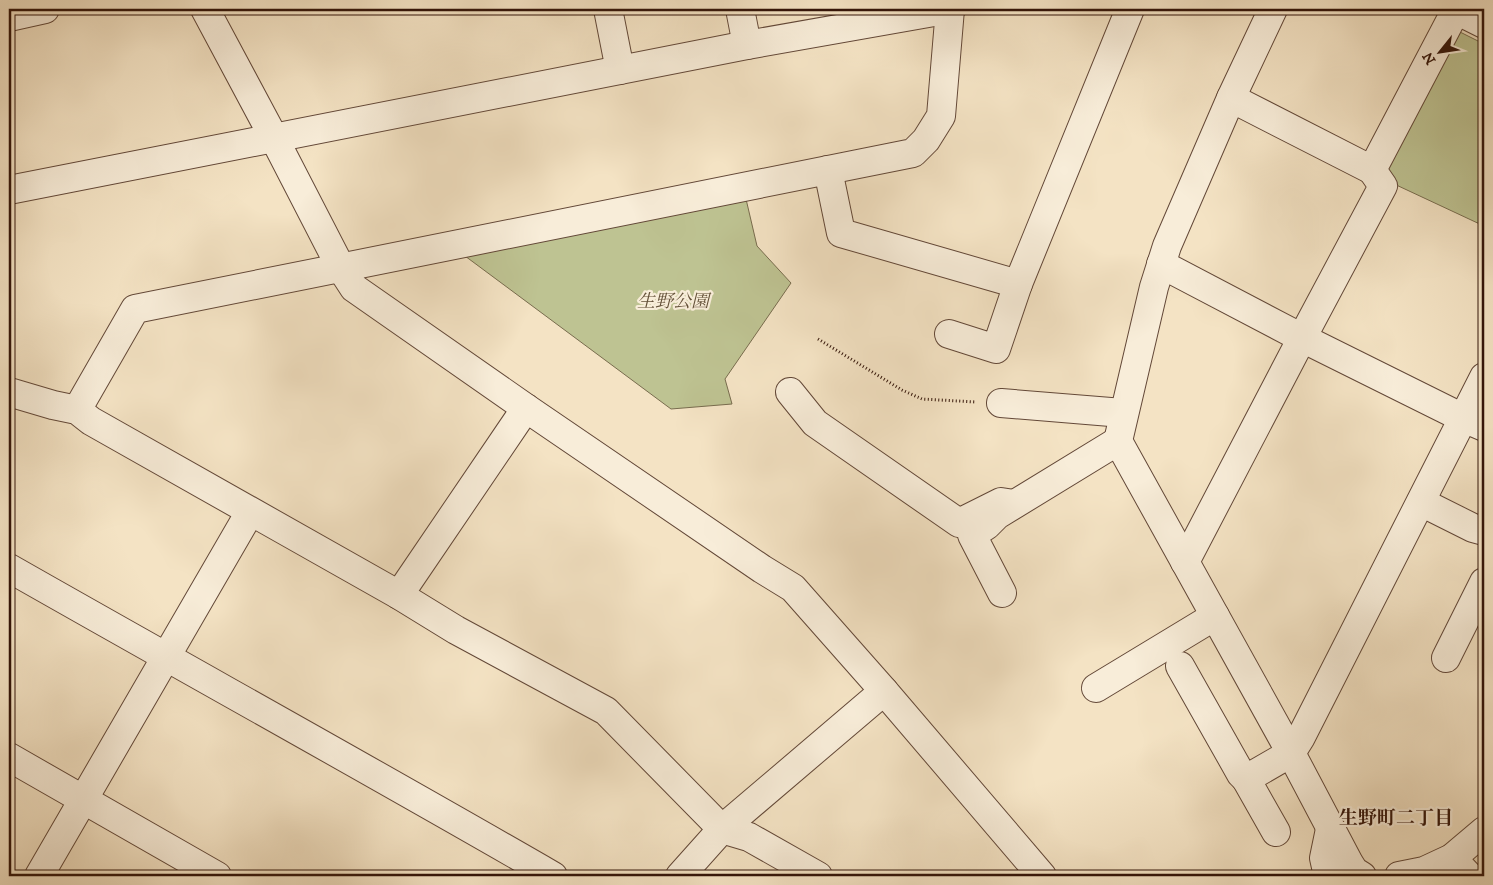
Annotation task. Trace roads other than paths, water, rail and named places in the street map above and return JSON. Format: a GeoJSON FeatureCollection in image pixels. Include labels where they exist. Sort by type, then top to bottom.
{"type":"FeatureCollection","features":[{"type":"Feature","properties":{"kind":"street"},"geometry":{"type":"LineString","coordinates":[[9,16],[45,9]]}},
{"type":"Feature","properties":{"kind":"street"},"geometry":{"type":"LineString","coordinates":[[204,9],[274,138],[340,268],[354,288],[762,569],[794,588],[1042,876]]}},
{"type":"Feature","properties":{"kind":"street"},"geometry":{"type":"LineString","coordinates":[[608,9],[620,70]]}},
{"type":"Feature","properties":{"kind":"street"},"geometry":{"type":"LineString","coordinates":[[740,9],[747,45]]}},
{"type":"Feature","properties":{"kind":"street"},"geometry":{"type":"LineString","coordinates":[[9,190],[747,45],[950,9],[941,116],[926,140],[912,153],[135,310],[77,410]]}},
{"type":"Feature","properties":{"kind":"street"},"geometry":{"type":"LineString","coordinates":[[949,334],[996,349],[1018,284],[1130,9]]}},
{"type":"Feature","properties":{"kind":"street"},"geometry":{"type":"LineString","coordinates":[[1273,9],[1231,98],[1166,246],[1123,413],[1118,441],[1349,863],[1354,871],[1362,876]]}},
{"type":"Feature","properties":{"kind":"street"},"geometry":{"type":"LineString","coordinates":[[1372,170],[1455,9],[1484,24]]}},
{"type":"Feature","properties":{"kind":"street"},"geometry":{"type":"LineString","coordinates":[[1185,562],[1383,186],[1372,170],[1231,98]]}},
{"type":"Feature","properties":{"kind":"street"},"geometry":{"type":"LineString","coordinates":[[828,170],[841,233],[1018,284]]}},
{"type":"Feature","properties":{"kind":"street"},"geometry":{"type":"LineString","coordinates":[[1161,264],[1302,338],[1474,423]]}},
{"type":"Feature","properties":{"kind":"street"},"geometry":{"type":"LineString","coordinates":[[1246,779],[1291,754],[1421,502],[1474,423],[1484,377]]}},
{"type":"Feature","properties":{"kind":"street"},"geometry":{"type":"LineString","coordinates":[[9,392],[77,410],[91,421],[399,595],[456,630],[606,711],[722,829],[749,837],[818,876]]}},
{"type":"Feature","properties":{"kind":"street"},"geometry":{"type":"LineString","coordinates":[[790,392],[815,424],[959,523],[1001,502],[1014,504]]}},
{"type":"Feature","properties":{"kind":"street"},"geometry":{"type":"LineString","coordinates":[[1001,403],[1123,413]]}},
{"type":"Feature","properties":{"kind":"street"},"geometry":{"type":"LineString","coordinates":[[399,595],[526,408]]}},
{"type":"Feature","properties":{"kind":"street"},"geometry":{"type":"LineString","coordinates":[[1002,593],[972,534],[1014,504],[1118,441]]}},
{"type":"Feature","properties":{"kind":"street"},"geometry":{"type":"LineString","coordinates":[[1421,502],[1473,528],[1484,531]]}},
{"type":"Feature","properties":{"kind":"street"},"geometry":{"type":"LineString","coordinates":[[39,876],[250,512]]}},
{"type":"Feature","properties":{"kind":"street"},"geometry":{"type":"LineString","coordinates":[[9,568],[553,876]]}},
{"type":"Feature","properties":{"kind":"street"},"geometry":{"type":"LineString","coordinates":[[1446,658],[1484,582]]}},
{"type":"Feature","properties":{"kind":"street"},"geometry":{"type":"LineString","coordinates":[[1096,688],[1215,616]]}},
{"type":"Feature","properties":{"kind":"street"},"geometry":{"type":"LineString","coordinates":[[1180,666],[1276,832]]}},
{"type":"Feature","properties":{"kind":"street"},"geometry":{"type":"LineString","coordinates":[[680,876],[722,829],[884,691]]}},
{"type":"Feature","properties":{"kind":"street"},"geometry":{"type":"LineString","coordinates":[[9,757],[218,876]]}},
{"type":"Feature","properties":{"kind":"street"},"geometry":{"type":"LineString","coordinates":[[1328,876],[1324,858],[1330,829]]}},
{"type":"Feature","properties":{"kind":"street"},"geometry":{"type":"LineString","coordinates":[[1399,876],[1424,870],[1460,867],[1484,831]]}},
{"type":"Feature","properties":{"kind":"district","name":"生野町二丁目"},"geometry":{"type":"Point","coordinates":[1396,818]}},
{"type":"Feature","properties":{"kind":"park label","name":"生野公園"},"geometry":{"type":"Point","coordinates":[673,302]}}]}
